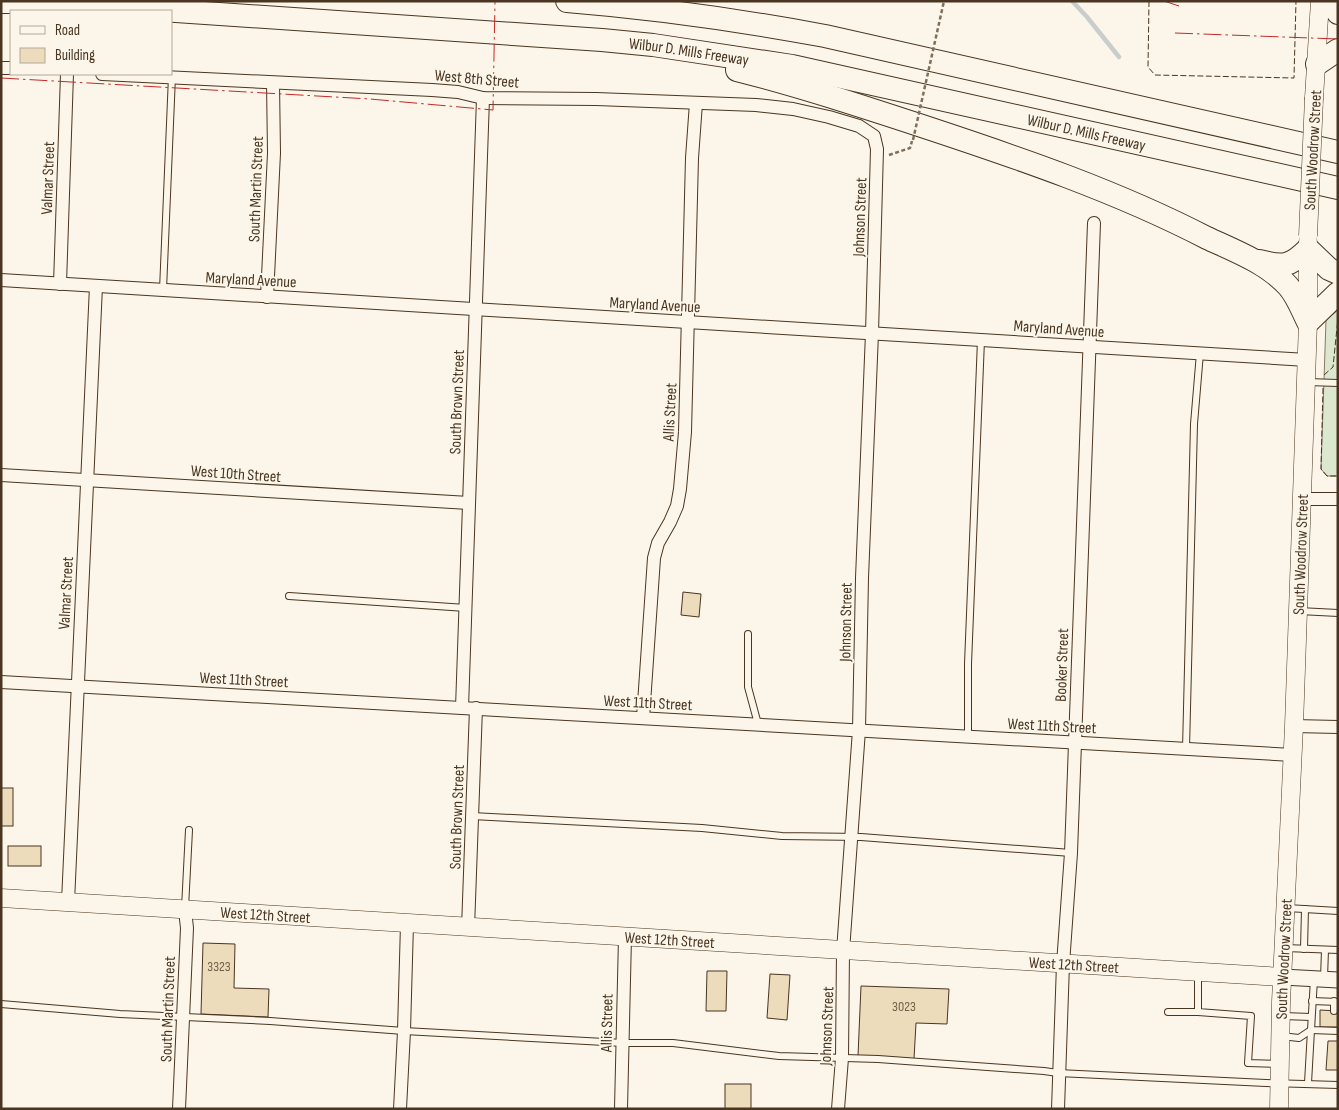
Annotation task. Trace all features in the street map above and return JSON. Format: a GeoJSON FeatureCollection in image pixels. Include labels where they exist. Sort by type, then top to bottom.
{"type":"FeatureCollection","features":[{"type":"Feature","properties":{"kind":"highway"},"geometry":{"type":"LineString","coordinates":[[567,1],[682,12],[754,22],[825,36],[1338,152]]}},
{"type":"Feature","properties":{"kind":"highway"},"geometry":{"type":"LineString","coordinates":[[1330,1],[1338,13]]}},
{"type":"Feature","properties":{"kind":"highway","name":"Wilbur D. Mills Freeway"},"geometry":{"type":"LineString","coordinates":[[1,2],[36,2],[155,10]]}},
{"type":"Feature","properties":{"kind":"highway","name":"Wilbur D. Mills Freeway"},"geometry":{"type":"LineString","coordinates":[[172,11],[602,40],[653,45],[792,66],[1338,188]]}},
{"type":"Feature","properties":{"kind":"highway"},"geometry":{"type":"LineString","coordinates":[[602,40],[682,56],[792,84],[1011,155],[1174,220],[1254,260],[1273,273],[1293,292],[1308,322],[1338,294]]}},
{"type":"Feature","properties":{"kind":"highway"},"geometry":{"type":"LineString","coordinates":[[1317,64],[1338,50]]}},
{"type":"Feature","properties":{"kind":"highway"},"geometry":{"type":"LineString","coordinates":[[1254,260],[1274,265],[1287,265],[1297,260],[1308,243],[1329,269],[1338,273]]}},
{"type":"Feature","properties":{"kind":"main road","name":"South Woodrow Street"},"geometry":{"type":"LineString","coordinates":[[1279,1109],[1280,1016],[1293,755],[1308,322],[1308,243],[1320,1]]}},
{"type":"Feature","properties":{"kind":"main road","name":"West 12th Street"},"geometry":{"type":"LineString","coordinates":[[1,898],[1282,977]]}},
{"type":"Feature","properties":{"kind":"street","name":"Valmar Street"},"geometry":{"type":"LineString","coordinates":[[60,284],[67,75]]}},
{"type":"Feature","properties":{"kind":"street","name":"West 8th Street"},"geometry":{"type":"LineString","coordinates":[[137,75],[432,90],[458,92],[483,98],[756,105],[793,109],[829,117],[859,126],[874,136]]}},
{"type":"Feature","properties":{"kind":"street","name":"South Martin Street"},"geometry":{"type":"LineString","coordinates":[[267,297],[274,153],[273,83]]}},
{"type":"Feature","properties":{"kind":"street","name":"South Brown Street"},"geometry":{"type":"LineString","coordinates":[[462,708],[483,98]]}},
{"type":"Feature","properties":{"kind":"street","name":"Allis Street"},"geometry":{"type":"LineString","coordinates":[[643,718],[654,558],[658,543],[670,522],[676,506],[680,489],[685,432],[692,158],[696,103]]}},
{"type":"Feature","properties":{"kind":"street","name":"Johnson Street"},"geometry":{"type":"LineString","coordinates":[[838,1109],[842,1058],[843,951],[859,730],[862,578],[877,160],[877,144],[874,136]]}},
{"type":"Feature","properties":{"kind":"street","name":"Booker Street"},"geometry":{"type":"LineString","coordinates":[[1058,1109],[1063,964],[1071,853],[1094,223]]}},
{"type":"Feature","properties":{"kind":"street","name":"Maryland Avenue"},"geometry":{"type":"LineString","coordinates":[[1,280],[1306,360]]}},
{"type":"Feature","properties":{"kind":"street","name":"Valmar Street"},"geometry":{"type":"LineString","coordinates":[[68,902],[96,286]]}},
{"type":"Feature","properties":{"kind":"street","name":"West 10th Street"},"geometry":{"type":"LineString","coordinates":[[1,475],[469,504]]}},
{"type":"Feature","properties":{"kind":"street"},"geometry":{"type":"LineString","coordinates":[[1302,499],[1338,499]]}},
{"type":"Feature","properties":{"kind":"street","name":"West 11th Street"},"geometry":{"type":"LineString","coordinates":[[1,682],[1293,755]]}},
{"type":"Feature","properties":{"kind":"street","name":"South Brown Street"},"geometry":{"type":"LineString","coordinates":[[468,928],[476,708]]}},
{"type":"Feature","properties":{"kind":"street"},"geometry":{"type":"LineString","coordinates":[[1294,726],[1338,727]]}},
{"type":"Feature","properties":{"kind":"street","name":"South Martin Street"},"geometry":{"type":"LineString","coordinates":[[179,1109],[184,1017],[185,910]]}},
{"type":"Feature","properties":{"kind":"street"},"geometry":{"type":"LineString","coordinates":[[400,1109],[407,924]]}},
{"type":"Feature","properties":{"kind":"street","name":"Allis Street"},"geometry":{"type":"LineString","coordinates":[[621,1109],[625,937]]}},
{"type":"Feature","properties":{"kind":"street","name":"West 12th Street"},"geometry":{"type":"LineString","coordinates":[[1282,977],[1325,979]]}},
{"type":"Feature","properties":{"kind":"lane"},"geometry":{"type":"LineString","coordinates":[[163,290],[172,76]]}},
{"type":"Feature","properties":{"kind":"lane"},"geometry":{"type":"LineString","coordinates":[[968,736],[969,644],[981,340]]}},
{"type":"Feature","properties":{"kind":"lane"},"geometry":{"type":"LineString","coordinates":[[1186,749],[1194,424],[1200,353]]}},
{"type":"Feature","properties":{"kind":"lane"},"geometry":{"type":"LineString","coordinates":[[1305,382],[1338,383]]}},
{"type":"Feature","properties":{"kind":"lane"},"geometry":{"type":"LineString","coordinates":[[289,596],[466,608]]}},
{"type":"Feature","properties":{"kind":"lane"},"geometry":{"type":"LineString","coordinates":[[1298,611],[1338,613]]}},
{"type":"Feature","properties":{"kind":"lane"},"geometry":{"type":"LineString","coordinates":[[748,634],[748,687],[758,724]]}},
{"type":"Feature","properties":{"kind":"lane"},"geometry":{"type":"LineString","coordinates":[[472,816],[702,828],[782,836],[852,837],[1071,853]]}},
{"type":"Feature","properties":{"kind":"lane"},"geometry":{"type":"LineString","coordinates":[[185,910],[189,830]]}},
{"type":"Feature","properties":{"kind":"lane"},"geometry":{"type":"LineString","coordinates":[[1286,908],[1338,911]]}},
{"type":"Feature","properties":{"kind":"lane"},"geometry":{"type":"LineString","coordinates":[[1304,949],[1305,909]]}},
{"type":"Feature","properties":{"kind":"lane"},"geometry":{"type":"LineString","coordinates":[[1284,948],[1338,950]]}},
{"type":"Feature","properties":{"kind":"lane"},"geometry":{"type":"LineString","coordinates":[[1308,1083],[1312,1001],[1325,979],[1325,950]]}},
{"type":"Feature","properties":{"kind":"lane"},"geometry":{"type":"LineString","coordinates":[[1198,972],[1198,1012]]}},
{"type":"Feature","properties":{"kind":"lane"},"geometry":{"type":"LineString","coordinates":[[1312,1001],[1336,1002],[1334,1011]]}},
{"type":"Feature","properties":{"kind":"lane"},"geometry":{"type":"LineString","coordinates":[[1,1004],[404,1031],[623,1044],[673,1044],[779,1056],[951,1064],[1058,1073],[1338,1084]]}},
{"type":"Feature","properties":{"kind":"lane"},"geometry":{"type":"LineString","coordinates":[[1168,1012],[1251,1016],[1248,1063],[1280,1064]]}},
{"type":"Feature","properties":{"kind":"lane"},"geometry":{"type":"LineString","coordinates":[[1280,1016],[1311,1017]]}},
{"type":"Feature","properties":{"kind":"lane"},"geometry":{"type":"LineString","coordinates":[[1280,1036],[1299,1038],[1310,1030],[1335,1029]]}},
{"type":"Feature","properties":{"kind":"path"},"geometry":{"type":"LineString","coordinates":[[877,160],[899,150],[910,148],[944,1]]}},
{"type":"Feature","properties":{"kind":"green space"},"geometry":{"type":"Polygon","coordinates":[[[1338,310],[1338,476],[1327,476],[1321,469],[1326,320],[1338,310]]]}},
{"type":"Feature","properties":{"kind":"building"},"geometry":{"type":"Polygon","coordinates":[[[683,592],[701,594],[699,617],[681,615],[683,592]]]}},
{"type":"Feature","properties":{"kind":"building"},"geometry":{"type":"Polygon","coordinates":[[[1,788],[13,788],[13,826],[1,826],[1,788]]]}},
{"type":"Feature","properties":{"kind":"building"},"geometry":{"type":"Polygon","coordinates":[[[8,846],[41,846],[41,866],[8,866],[8,846]]]}},
{"type":"Feature","properties":{"kind":"building"},"geometry":{"type":"Polygon","coordinates":[[[203,943],[235,944],[234,988],[269,989],[268,1017],[201,1014],[203,943]]]}},
{"type":"Feature","properties":{"kind":"building"},"geometry":{"type":"Polygon","coordinates":[[[707,971],[727,971],[726,1011],[706,1011],[707,971]]]}},
{"type":"Feature","properties":{"kind":"building"},"geometry":{"type":"Polygon","coordinates":[[[770,974],[790,975],[787,1020],[767,1018],[770,974]]]}},
{"type":"Feature","properties":{"kind":"building"},"geometry":{"type":"Polygon","coordinates":[[[861,986],[949,989],[947,1024],[916,1023],[914,1059],[858,1056],[861,986]]]}},
{"type":"Feature","properties":{"kind":"building"},"geometry":{"type":"Polygon","coordinates":[[[1320,1010],[1338,1011],[1338,1027],[1320,1027],[1320,1010]]]}},
{"type":"Feature","properties":{"kind":"building"},"geometry":{"type":"Polygon","coordinates":[[[1328,1041],[1338,1041],[1338,1070],[1326,1070],[1328,1041]]]}},
{"type":"Feature","properties":{"kind":"building"},"geometry":{"type":"Polygon","coordinates":[[[725,1084],[751,1084],[751,1109],[725,1109],[725,1084]]]}},
{"type":"Feature","properties":{"kind":"waterway"},"geometry":{"type":"LineString","coordinates":[[1072,1],[1119,57]]}},
{"type":"Feature","properties":{"kind":"fence"},"geometry":{"type":"LineString","coordinates":[[1149,1],[1148,67],[1155,75],[1294,78],[1296,1]]}},
{"type":"Feature","properties":{"kind":"fence"},"geometry":{"type":"LineString","coordinates":[[1324,375],[1333,367],[1338,318]]}},
{"type":"Feature","properties":{"kind":"fence"},"geometry":{"type":"LineString","coordinates":[[1323,388],[1321,469],[1327,476],[1338,476]]}},
{"type":"Feature","properties":{"kind":"power"},"geometry":{"type":"LineString","coordinates":[[1,78],[370,99],[493,110],[495,1]]}},
{"type":"Feature","properties":{"kind":"power"},"geometry":{"type":"LineString","coordinates":[[1164,1],[1179,6]]}},
{"type":"Feature","properties":{"kind":"power"},"geometry":{"type":"LineString","coordinates":[[1175,33],[1338,39]]}}]}
